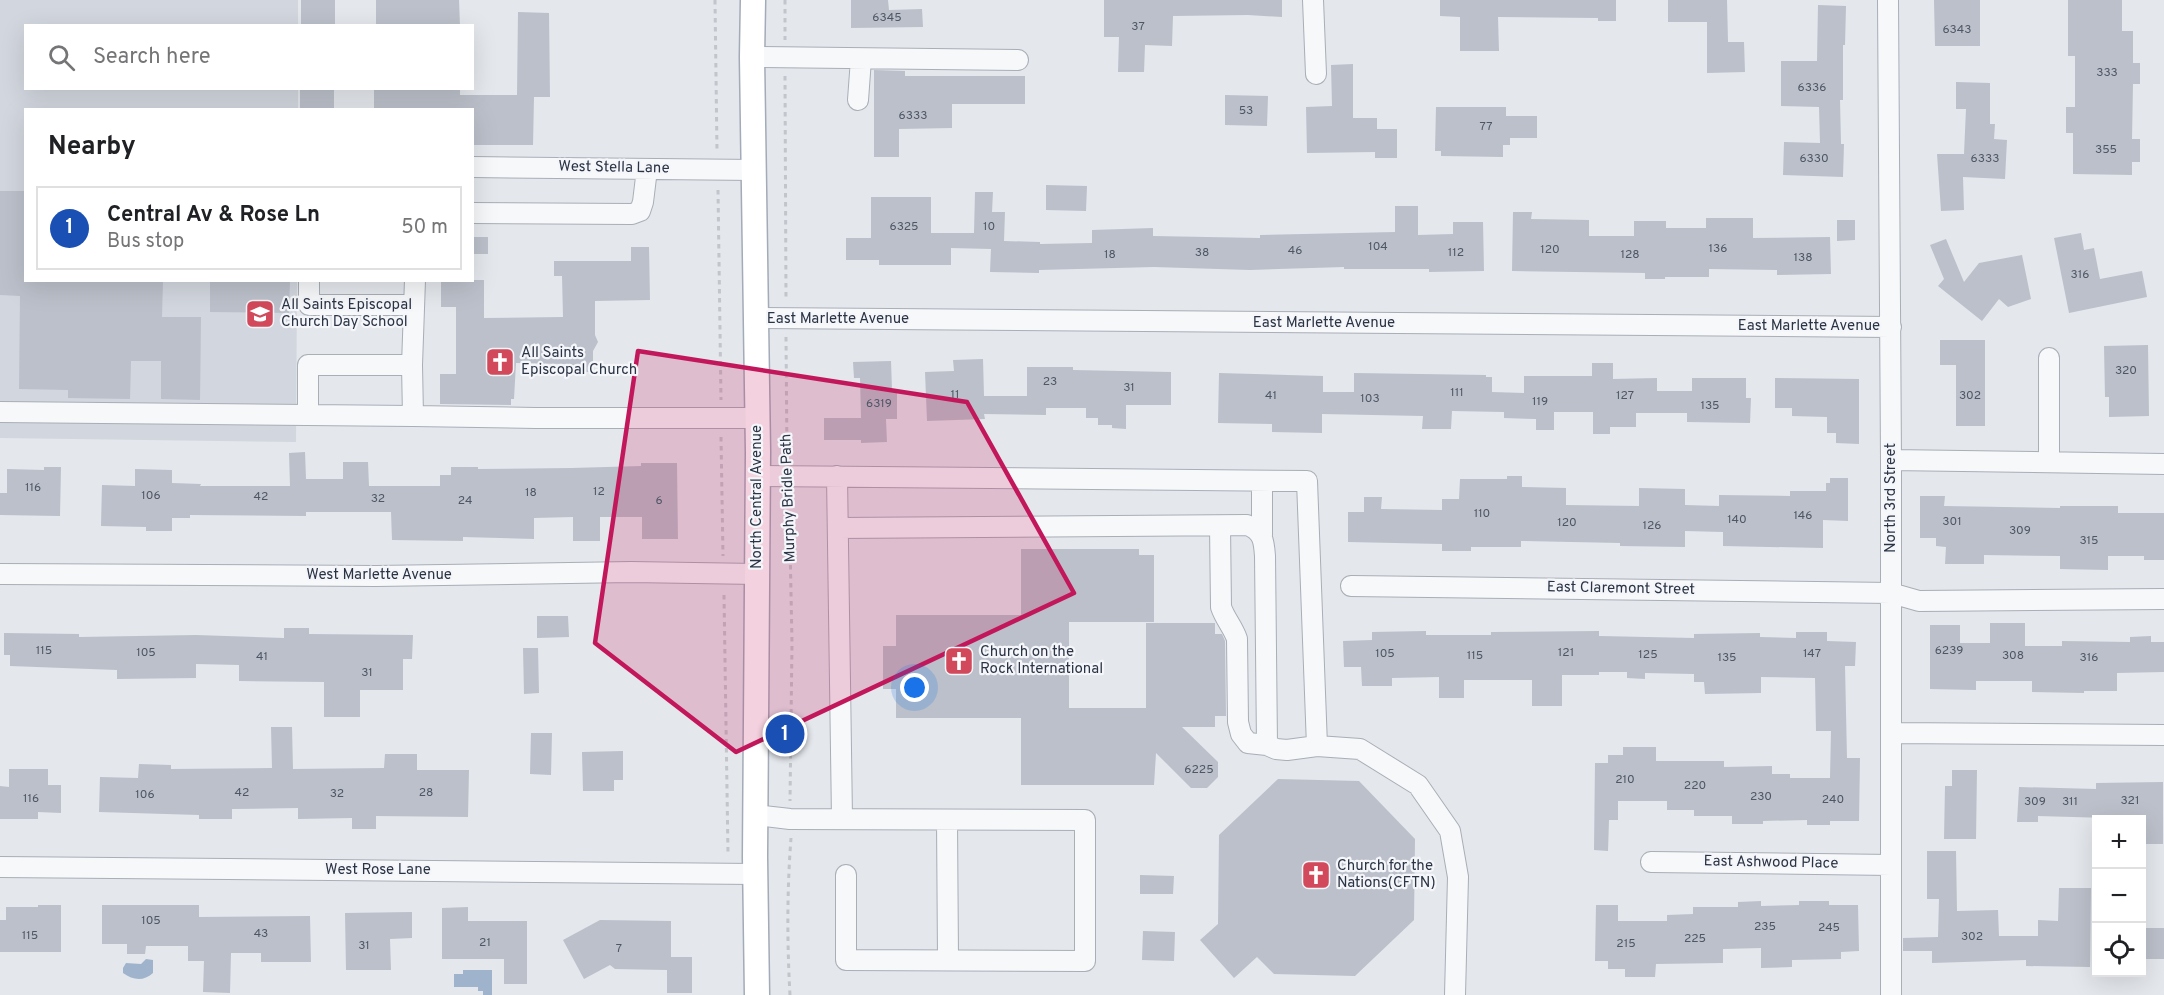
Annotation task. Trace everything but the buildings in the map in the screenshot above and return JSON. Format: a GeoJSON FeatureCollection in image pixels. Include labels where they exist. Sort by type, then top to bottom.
{"type":"FeatureCollection","features":[{"type":"Feature","properties":{"kind":"main road","name":"North Central Avenue"},"geometry":{"type":"LineString","coordinates":[[753,0],[758,476],[755,816],[757,995]]}},
{"type":"Feature","properties":{"kind":"street"},"geometry":{"type":"LineString","coordinates":[[1313,0],[1316,74]]}},
{"type":"Feature","properties":{"kind":"street","name":"North 3rd Street"},"geometry":{"type":"LineString","coordinates":[[1888,0],[1891,995]]}},
{"type":"Feature","properties":{"kind":"street"},"geometry":{"type":"LineString","coordinates":[[752,57],[1018,60]]}},
{"type":"Feature","properties":{"kind":"street"},"geometry":{"type":"LineString","coordinates":[[858,100],[861,58]]}},
{"type":"Feature","properties":{"kind":"street","name":"West Stella Lane"},"geometry":{"type":"LineString","coordinates":[[474,167],[755,170]]}},
{"type":"Feature","properties":{"kind":"street"},"geometry":{"type":"LineString","coordinates":[[474,213],[632,214],[640,211],[647,169]]}},
{"type":"Feature","properties":{"kind":"street"},"geometry":{"type":"LineString","coordinates":[[309,282],[309,305],[414,305]]}},
{"type":"Feature","properties":{"kind":"street"},"geometry":{"type":"LineString","coordinates":[[413,416],[415,282]]}},
{"type":"Feature","properties":{"kind":"street","name":"East Marlette Avenue"},"geometry":{"type":"LineString","coordinates":[[756,318],[1890,327]]}},
{"type":"Feature","properties":{"kind":"street"},"geometry":{"type":"LineString","coordinates":[[2049,358],[2049,462]]}},
{"type":"Feature","properties":{"kind":"street"},"geometry":{"type":"LineString","coordinates":[[308,415],[308,365],[412,365]]}},
{"type":"Feature","properties":{"kind":"street"},"geometry":{"type":"LineString","coordinates":[[0,412],[757,418]]}},
{"type":"Feature","properties":{"kind":"street"},"geometry":{"type":"LineString","coordinates":[[1891,460],[2164,464]]}},
{"type":"Feature","properties":{"kind":"street"},"geometry":{"type":"LineString","coordinates":[[758,476],[1307,481],[1317,746]]}},
{"type":"Feature","properties":{"kind":"street"},"geometry":{"type":"LineString","coordinates":[[837,476],[842,819]]}},
{"type":"Feature","properties":{"kind":"street"},"geometry":{"type":"LineString","coordinates":[[1262,481],[1267,745]]}},
{"type":"Feature","properties":{"kind":"street"},"geometry":{"type":"LineString","coordinates":[[1220,525],[1221,607],[1237,639],[1238,722],[1241,734],[1248,742],[1276,749],[1287,750],[1317,746],[1360,749],[1418,785],[1450,831],[1458,877],[1455,995]]}},
{"type":"Feature","properties":{"kind":"street"},"geometry":{"type":"LineString","coordinates":[[838,528],[1247,525],[1262,535]]}},
{"type":"Feature","properties":{"kind":"street","name":"West Marlette Avenue"},"geometry":{"type":"LineString","coordinates":[[0,574],[376,576],[632,572],[757,574]]}},
{"type":"Feature","properties":{"kind":"street","name":"East Claremont Street"},"geometry":{"type":"LineString","coordinates":[[1351,586],[1890,592],[1919,601],[2164,600]]}},
{"type":"Feature","properties":{"kind":"street"},"geometry":{"type":"LineString","coordinates":[[1891,733],[2164,735]]}},
{"type":"Feature","properties":{"kind":"street"},"geometry":{"type":"LineString","coordinates":[[755,816],[790,819],[1085,820],[1085,961],[846,960],[846,875]]}},
{"type":"Feature","properties":{"kind":"street"},"geometry":{"type":"LineString","coordinates":[[947,820],[948,959]]}},
{"type":"Feature","properties":{"kind":"street","name":"East Ashwood Place"},"geometry":{"type":"LineString","coordinates":[[1650,862],[1890,865]]}},
{"type":"Feature","properties":{"kind":"street","name":"West Rose Lane"},"geometry":{"type":"LineString","coordinates":[[0,867],[755,874]]}},
{"type":"Feature","properties":{"kind":"path"},"geometry":{"type":"LineString","coordinates":[[715,0],[717,151]]}},
{"type":"Feature","properties":{"kind":"path","name":"Murphy Bridle Path"},"geometry":{"type":"LineString","coordinates":[[785,0],[786,318],[792,644],[791,838],[787,952],[790,995]]}},
{"type":"Feature","properties":{"kind":"path"},"geometry":{"type":"LineString","coordinates":[[718,190],[723,564]]}},
{"type":"Feature","properties":{"kind":"path"},"geometry":{"type":"LineString","coordinates":[[724,595],[728,856],[734,856]]}},
{"type":"Feature","properties":{"kind":"highlighted area"},"geometry":{"type":"Polygon","coordinates":[[[638,351],[967,402],[1074,593],[736,752],[595,643],[638,351]]]}},
{"type":"Feature","properties":{"kind":"shaded area"},"geometry":{"type":"Polygon","coordinates":[[[0,0],[298,0],[298,24],[24,24],[24,90],[298,90],[298,108],[24,108],[24,282],[297,282],[296,442],[0,438],[0,0]]]}},
{"type":"Feature","properties":{"kind":"water"},"geometry":{"type":"Polygon","coordinates":[[[146,959],[153,960],[153,973],[146,978],[138,979],[123,973],[126,963],[141,964],[146,959]]]}},
{"type":"Feature","properties":{"kind":"water"},"geometry":{"type":"Polygon","coordinates":[[[463,970],[492,970],[492,995],[483,995],[483,991],[478,991],[478,987],[454,987],[454,974],[463,974],[463,970]]]}},
{"type":"Feature","properties":{"kind":"place","name":"All Saints Episcopal Church Day School"},"geometry":{"type":"Point","coordinates":[260,314]}},
{"type":"Feature","properties":{"kind":"place","name":"All Saints Episcopal Church"},"geometry":{"type":"Point","coordinates":[500,362]}},
{"type":"Feature","properties":{"kind":"place","name":"Church on the Rock International"},"geometry":{"type":"Point","coordinates":[959,661]}},
{"type":"Feature","properties":{"kind":"place","name":"Central Av & Rose Ln"},"geometry":{"type":"Point","coordinates":[785,734]}},
{"type":"Feature","properties":{"kind":"place","name":"Church for the Nations(CFTN)"},"geometry":{"type":"Point","coordinates":[1316,875]}}]}
